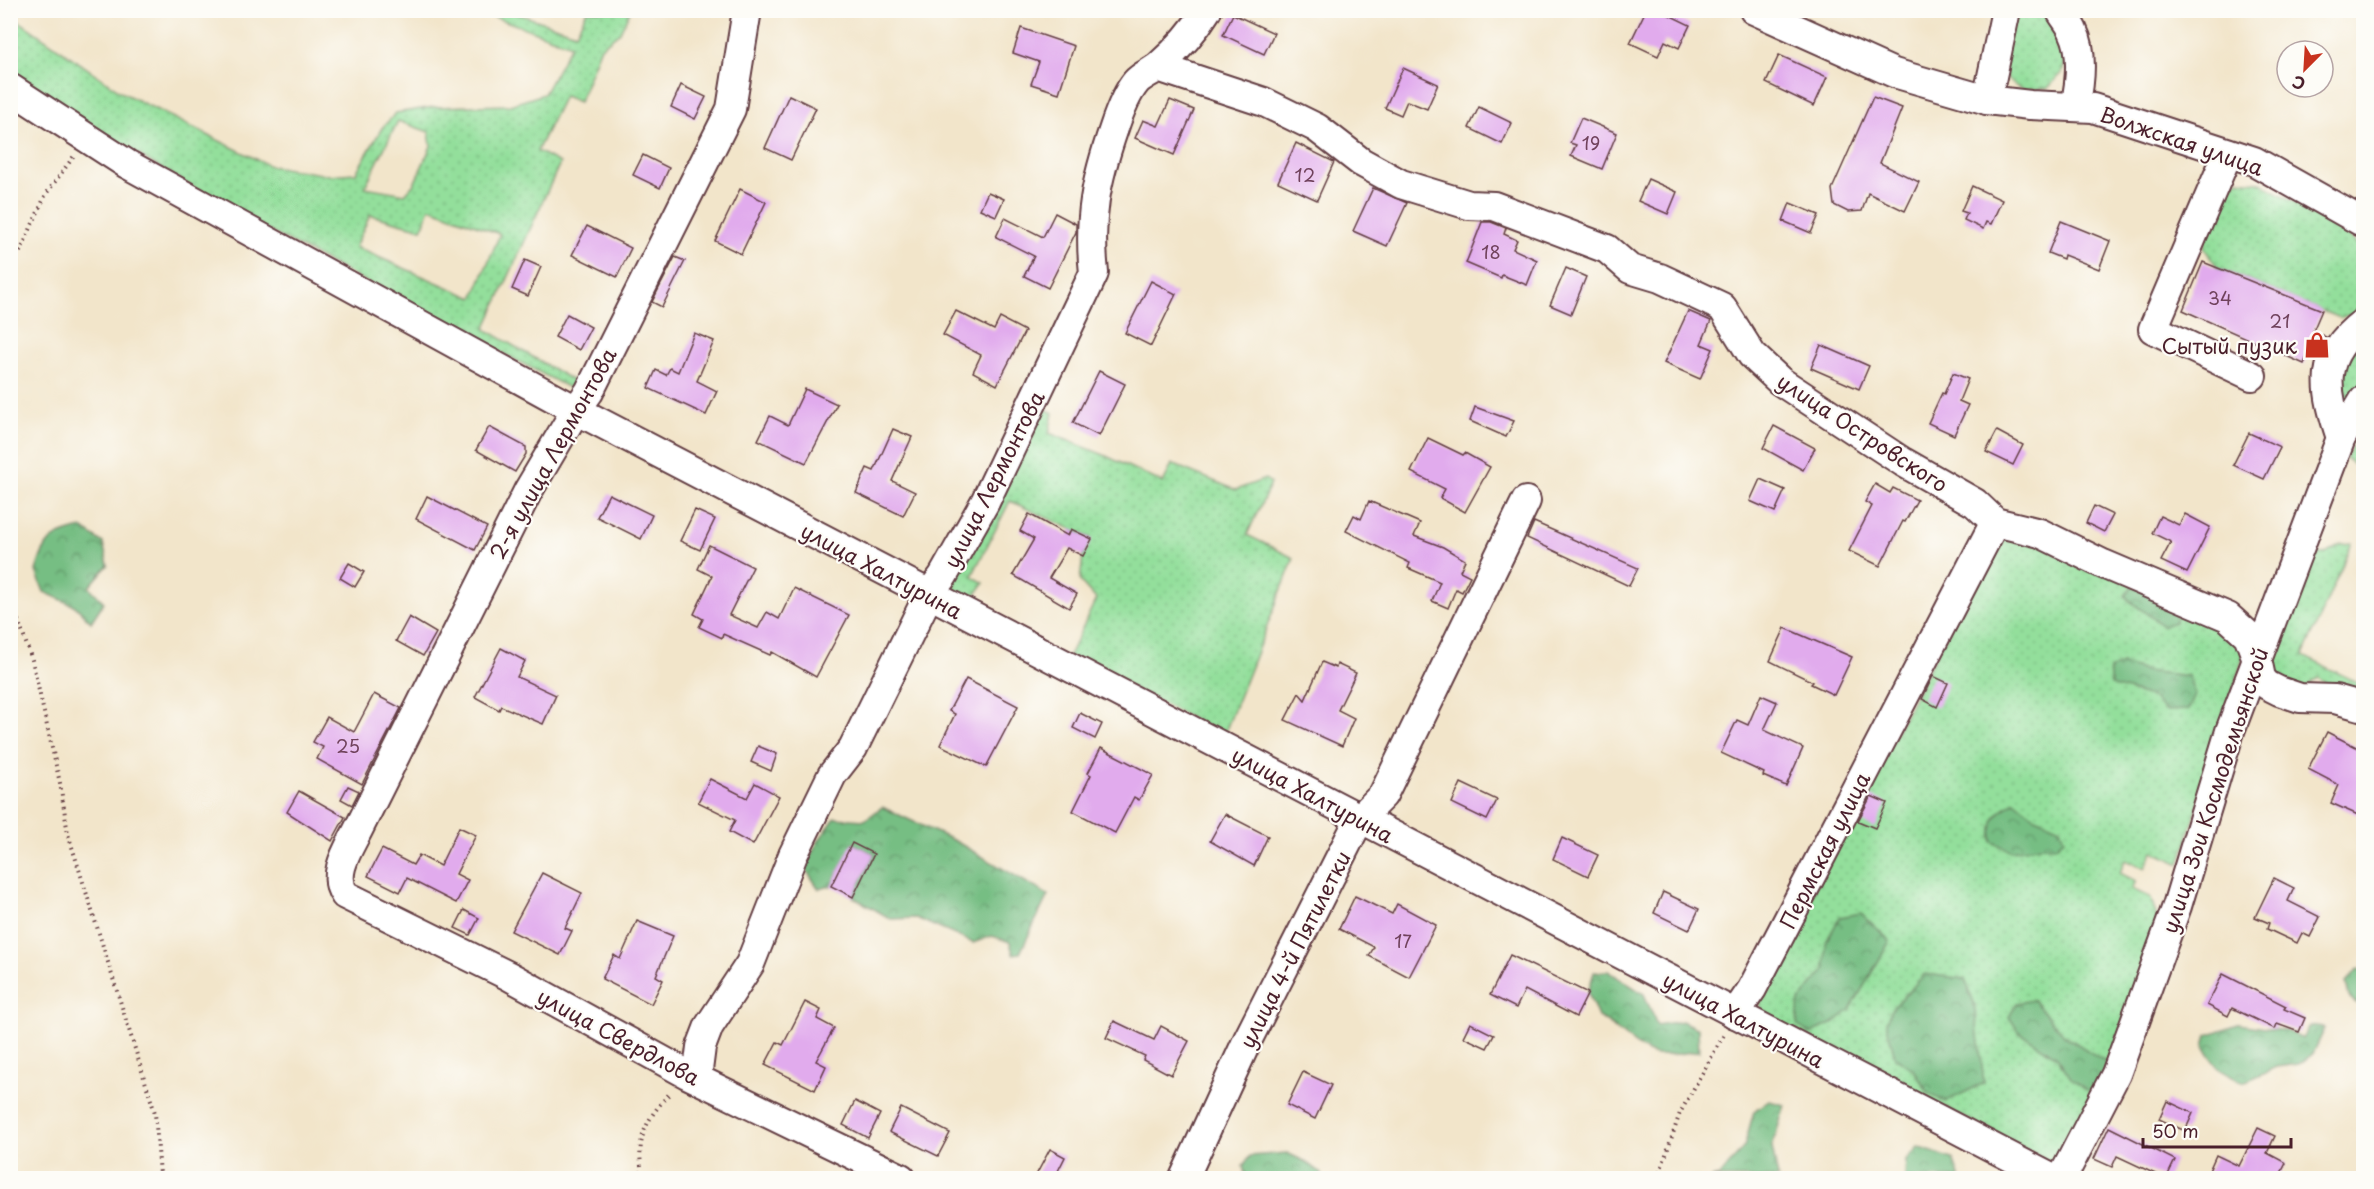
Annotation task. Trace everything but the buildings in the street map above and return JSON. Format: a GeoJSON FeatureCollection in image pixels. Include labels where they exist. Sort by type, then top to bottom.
{"type":"FeatureCollection","features":[{"type":"Feature","properties":{"kind":"street","name":"2-я улица Лермонтова"},"geometry":{"type":"LineString","coordinates":[[340,889],[338,874],[360,826],[528,491],[589,392],[731,109],[747,10]]}},
{"type":"Feature","properties":{"kind":"street","name":"улица Лермонтова"},"geometry":{"type":"LineString","coordinates":[[692,1076],[709,1026],[750,964],[793,855],[827,785],[841,761],[853,748],[929,594],[943,576],[985,502],[1094,273],[1092,205],[1099,173],[1120,112],[1136,81],[1158,67],[1192,33],[1207,10]]}},
{"type":"Feature","properties":{"kind":"street","name":"Волжская улица"},"geometry":{"type":"LineString","coordinates":[[1754,10],[1894,73],[1987,100],[2092,108],[2254,161],[2364,223]]}},
{"type":"Feature","properties":{"kind":"street"},"geometry":{"type":"LineString","coordinates":[[1987,100],[2006,10]]}},
{"type":"Feature","properties":{"kind":"street"},"geometry":{"type":"LineString","coordinates":[[2060,10],[2074,32],[2078,52],[2081,80],[2075,107]]}},
{"type":"Feature","properties":{"kind":"street","name":"улица Островского"},"geometry":{"type":"LineString","coordinates":[[1158,67],[1264,102],[1317,128],[1360,162],[1401,184],[1468,205],[1494,206],[1607,249],[1630,269],[1660,278],[1722,308],[1752,355],[1780,381],[1903,462],[1975,503],[1995,522],[2040,533],[2103,564],[2228,617],[2248,635],[2257,658],[2261,678],[2266,685],[2300,698],[2335,699],[2364,707]]}},
{"type":"Feature","properties":{"kind":"street","name":"улица Халтурина"},"geometry":{"type":"LineString","coordinates":[[10,88],[128,164],[576,410],[2051,1179]]}},
{"type":"Feature","properties":{"kind":"street"},"geometry":{"type":"LineString","coordinates":[[2228,153],[2153,328],[2252,376]]}},
{"type":"Feature","properties":{"kind":"street"},"geometry":{"type":"LineString","coordinates":[[2341,438],[2329,401],[2329,367],[2337,349],[2364,322]]}},
{"type":"Feature","properties":{"kind":"street","name":"улица Зои Космодемьянской"},"geometry":{"type":"LineString","coordinates":[[2062,1179],[2116,1074],[2177,906],[2230,731],[2341,438],[2364,400]]}},
{"type":"Feature","properties":{"kind":"street","name":"улица 4-й Пятилетки"},"geometry":{"type":"LineString","coordinates":[[1184,1179],[1248,1039],[1360,818],[1383,795],[1526,501]]}},
{"type":"Feature","properties":{"kind":"street","name":"Пермская улица"},"geometry":{"type":"LineString","coordinates":[[1735,1014],[1752,989],[1995,522]]}},
{"type":"Feature","properties":{"kind":"street","name":"улица Свердлова"},"geometry":{"type":"LineString","coordinates":[[340,889],[345,895],[509,976],[692,1076],[900,1179]]}},
{"type":"Feature","properties":{"kind":"path"},"geometry":{"type":"LineString","coordinates":[[10,267],[21,250],[46,194],[88,138]]}},
{"type":"Feature","properties":{"kind":"path"},"geometry":{"type":"LineString","coordinates":[[10,597],[32,660],[60,783],[68,834],[155,1113],[160,1173],[164,1179]]}},
{"type":"Feature","properties":{"kind":"path"},"geometry":{"type":"LineString","coordinates":[[1658,1179],[1680,1113],[1735,1014]]}},
{"type":"Feature","properties":{"kind":"path"},"geometry":{"type":"LineString","coordinates":[[643,1179],[640,1163],[641,1135],[650,1117],[692,1076]]}},
{"type":"Feature","properties":{"kind":"green space"},"geometry":{"type":"Polygon","coordinates":[[[478,11],[509,11],[576,33],[587,11],[630,11],[620,32],[601,47],[579,102],[564,96],[537,151],[560,163],[485,329],[584,387],[575,391],[248,220],[11,79],[10,15],[123,93],[270,166],[328,175],[356,173],[382,128],[396,113],[434,107],[510,105],[544,94],[571,45],[478,11]],[[398,121],[365,187],[405,194],[414,184],[431,146],[429,132],[398,121]],[[430,208],[422,229],[370,215],[355,247],[473,298],[500,234],[430,208]]]}},
{"type":"Feature","properties":{"kind":"green space"},"geometry":{"type":"Polygon","coordinates":[[[2012,11],[2053,11],[2069,49],[2062,73],[2048,88],[2021,88],[2011,83],[2002,70],[2012,11]]]}},
{"type":"Feature","properties":{"kind":"green space"},"geometry":{"type":"Polygon","coordinates":[[[2238,180],[2259,182],[2335,224],[2363,250],[2363,308],[2361,311],[2340,318],[2218,268],[2204,248],[2208,217],[2218,195],[2238,180]]]}},
{"type":"Feature","properties":{"kind":"green space"},"geometry":{"type":"Polygon","coordinates":[[[2363,333],[2363,382],[2345,420],[2337,369],[2363,333]]]}},
{"type":"Feature","properties":{"kind":"green space"},"geometry":{"type":"Polygon","coordinates":[[[1037,404],[1053,413],[1049,433],[1104,455],[1163,483],[1172,464],[1236,490],[1265,479],[1271,483],[1247,535],[1294,558],[1224,735],[1069,656],[1096,599],[1080,581],[1083,556],[1091,538],[1010,501],[972,576],[984,583],[971,601],[955,594],[945,582],[1037,404]]]}},
{"type":"Feature","properties":{"kind":"green space"},"geometry":{"type":"Polygon","coordinates":[[[2363,426],[2363,474],[2346,458],[2363,426]]]}},
{"type":"Feature","properties":{"kind":"green space"},"geometry":{"type":"Polygon","coordinates":[[[82,528],[103,543],[108,565],[89,587],[104,602],[91,622],[75,606],[44,592],[36,571],[42,553],[50,541],[63,533],[82,528]]]}},
{"type":"Feature","properties":{"kind":"green space"},"geometry":{"type":"Polygon","coordinates":[[[1997,538],[2038,541],[2225,624],[2245,651],[2180,864],[2153,851],[2145,868],[2125,860],[2120,873],[2136,881],[2132,889],[2151,898],[2160,928],[2121,1043],[2054,1164],[1761,1013],[1759,995],[1997,538]]]}},
{"type":"Feature","properties":{"kind":"green space"},"geometry":{"type":"Polygon","coordinates":[[[2352,543],[2303,656],[2363,685],[2363,700],[2335,691],[2318,678],[2302,691],[2263,667],[2305,553],[2324,554],[2341,544],[2352,543]]]}},
{"type":"Feature","properties":{"kind":"green space"},"geometry":{"type":"Polygon","coordinates":[[[2132,586],[2177,605],[2175,622],[2162,626],[2131,602],[2125,596],[2132,586]]]}},
{"type":"Feature","properties":{"kind":"green space"},"geometry":{"type":"Polygon","coordinates":[[[2122,664],[2145,671],[2188,676],[2195,694],[2188,710],[2165,711],[2153,698],[2111,685],[2109,670],[2122,664]]]}},
{"type":"Feature","properties":{"kind":"green space"},"geometry":{"type":"Polygon","coordinates":[[[2015,801],[2035,817],[2060,828],[2064,839],[2055,847],[2041,846],[2012,851],[1992,842],[1993,822],[2003,809],[2015,801]]]}},
{"type":"Feature","properties":{"kind":"green space"},"geometry":{"type":"Polygon","coordinates":[[[882,807],[957,842],[1048,895],[1020,953],[1013,954],[1010,942],[992,936],[973,943],[916,918],[891,919],[853,897],[874,854],[853,843],[831,886],[819,889],[804,867],[835,818],[865,820],[882,807]]]}},
{"type":"Feature","properties":{"kind":"green space"},"geometry":{"type":"Polygon","coordinates":[[[1861,913],[1890,941],[1850,1010],[1833,1023],[1810,1034],[1797,1025],[1799,1001],[1825,970],[1826,942],[1840,917],[1861,913]]]}},
{"type":"Feature","properties":{"kind":"green space"},"geometry":{"type":"Polygon","coordinates":[[[2363,968],[2363,1004],[2360,1006],[2349,997],[2346,982],[2357,970],[2363,968]]]}},
{"type":"Feature","properties":{"kind":"green space"},"geometry":{"type":"Polygon","coordinates":[[[1608,971],[1644,994],[1657,1025],[1682,1021],[1698,1029],[1699,1051],[1667,1055],[1651,1053],[1643,1050],[1598,1017],[1588,993],[1594,972],[1608,971]]]}},
{"type":"Feature","properties":{"kind":"green space"},"geometry":{"type":"Polygon","coordinates":[[[1925,974],[1965,979],[1974,1003],[1984,1083],[1945,1102],[1928,1093],[1914,1070],[1895,1057],[1886,1022],[1891,1010],[1925,974]]]}},
{"type":"Feature","properties":{"kind":"green space"},"geometry":{"type":"Polygon","coordinates":[[[2033,1000],[2065,1036],[2109,1064],[2096,1088],[2089,1091],[2071,1078],[2057,1057],[2019,1032],[2009,1017],[2017,1003],[2033,1000]]]}},
{"type":"Feature","properties":{"kind":"green space"},"geometry":{"type":"Polygon","coordinates":[[[2238,1024],[2287,1031],[2302,1038],[2309,1026],[2325,1028],[2313,1054],[2299,1064],[2277,1067],[2244,1082],[2220,1069],[2204,1046],[2207,1035],[2238,1024]]]}},
{"type":"Feature","properties":{"kind":"green space"},"geometry":{"type":"Polygon","coordinates":[[[1769,1101],[1785,1105],[1772,1147],[1778,1178],[1710,1178],[1720,1176],[1744,1147],[1754,1111],[1769,1101]]]}},
{"type":"Feature","properties":{"kind":"green space"},"geometry":{"type":"Polygon","coordinates":[[[1918,1147],[1953,1159],[1960,1178],[1905,1178],[1906,1160],[1918,1147]]]}},
{"type":"Feature","properties":{"kind":"green space"},"geometry":{"type":"Polygon","coordinates":[[[1287,1153],[1304,1161],[1322,1174],[1322,1178],[1246,1178],[1243,1166],[1250,1156],[1287,1153]]]}},
{"type":"Feature","properties":{"kind":"place","name":"Сытый пузик"},"geometry":{"type":"Point","coordinates":[2317,345]}}]}
